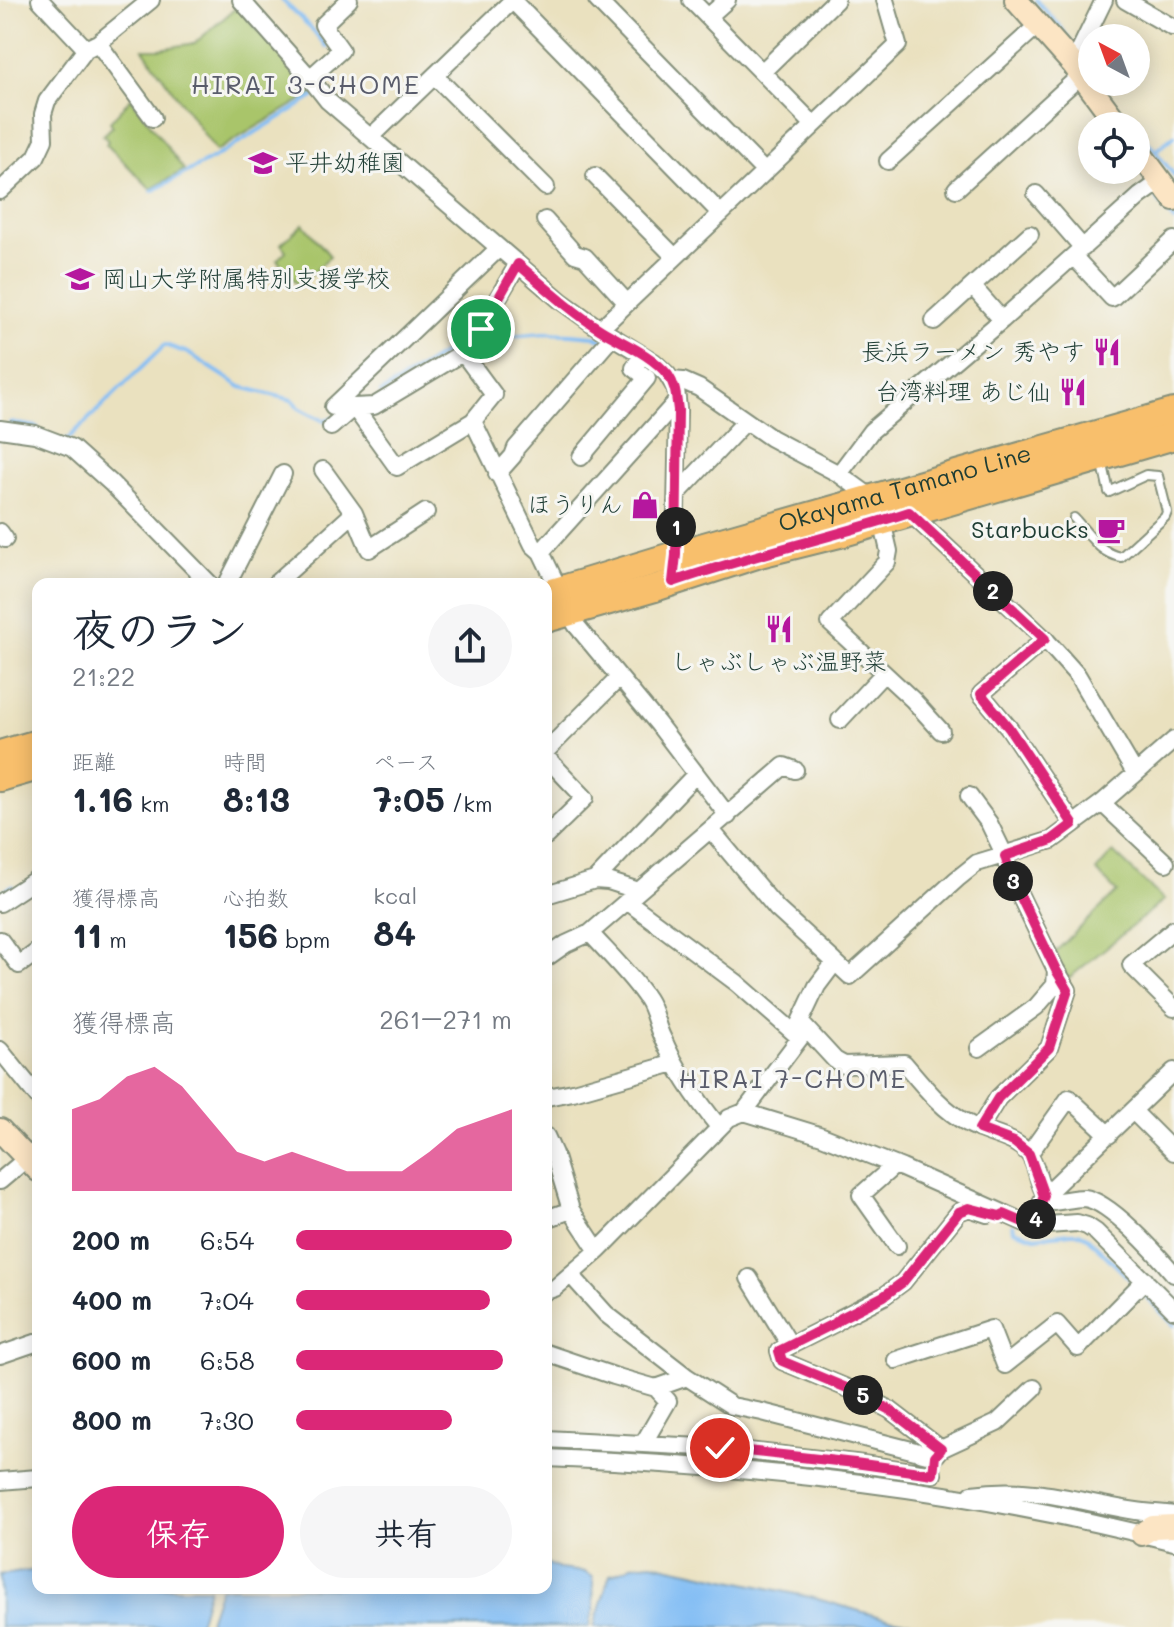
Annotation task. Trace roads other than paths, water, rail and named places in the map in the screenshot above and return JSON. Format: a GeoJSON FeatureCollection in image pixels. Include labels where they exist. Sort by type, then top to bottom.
{"type":"FeatureCollection","features":[{"type":"Feature","properties":{"kind":"main road","name":"Okayama Tamano Line"},"geometry":{"type":"LineString","coordinates":[[555,604],[673,582],[760,554],[877,510],[1174,412]]}},
{"type":"Feature","properties":{"kind":"main road","name":"Okayama Tamano Line"},"geometry":{"type":"LineString","coordinates":[[555,604],[676,555],[877,510],[909,512],[1174,436]]}},
{"type":"Feature","properties":{"kind":"main road"},"geometry":{"type":"LineString","coordinates":[[0,754],[32,745]]}},
{"type":"Feature","properties":{"kind":"main road"},"geometry":{"type":"LineString","coordinates":[[0,778],[32,769]]}},
{"type":"Feature","properties":{"kind":"street"},"geometry":{"type":"LineString","coordinates":[[40,0],[92,46],[153,118]]}},
{"type":"Feature","properties":{"kind":"street"},"geometry":{"type":"LineString","coordinates":[[0,191],[36,157],[44,140],[43,114],[47,101],[92,46],[151,0]]}},
{"type":"Feature","properties":{"kind":"street"},"geometry":{"type":"LineString","coordinates":[[242,0],[328,101],[561,301],[639,359],[654,362],[671,380],[677,401],[676,555],[673,582]]}},
{"type":"Feature","properties":{"kind":"street"},"geometry":{"type":"LineString","coordinates":[[310,78],[341,50],[323,25],[349,0]]}},
{"type":"Feature","properties":{"kind":"street"},"geometry":{"type":"LineString","coordinates":[[371,137],[513,0],[721,214]]}},
{"type":"Feature","properties":{"kind":"street"},"geometry":{"type":"LineString","coordinates":[[597,0],[765,172]]}},
{"type":"Feature","properties":{"kind":"street"},"geometry":{"type":"LineString","coordinates":[[691,0],[814,125]]}},
{"type":"Feature","properties":{"kind":"street"},"geometry":{"type":"LineString","coordinates":[[708,17],[727,0]]}},
{"type":"Feature","properties":{"kind":"street"},"geometry":{"type":"LineString","coordinates":[[762,72],[836,0]]}},
{"type":"Feature","properties":{"kind":"street"},"geometry":{"type":"LineString","coordinates":[[497,474],[606,336],[627,303],[898,45],[885,0]]}},
{"type":"Feature","properties":{"kind":"street"},"geometry":{"type":"LineString","coordinates":[[1016,0],[1077,70],[1108,112]]}},
{"type":"Feature","properties":{"kind":"street"},"geometry":{"type":"LineString","coordinates":[[956,189],[1077,70],[1104,0]]}},
{"type":"Feature","properties":{"kind":"street"},"geometry":{"type":"LineString","coordinates":[[1125,0],[1172,27]]}},
{"type":"Feature","properties":{"kind":"street"},"geometry":{"type":"LineString","coordinates":[[888,161],[1038,25]]}},
{"type":"Feature","properties":{"kind":"street"},"geometry":{"type":"LineString","coordinates":[[435,76],[546,187]]}},
{"type":"Feature","properties":{"kind":"street"},"geometry":{"type":"LineString","coordinates":[[595,176],[675,257]]}},
{"type":"Feature","properties":{"kind":"street"},"geometry":{"type":"LineString","coordinates":[[839,474],[871,431],[1078,248],[1159,189]]}},
{"type":"Feature","properties":{"kind":"street"},"geometry":{"type":"LineString","coordinates":[[1036,194],[1112,298],[1174,240]]}},
{"type":"Feature","properties":{"kind":"street"},"geometry":{"type":"LineString","coordinates":[[545,220],[575,254],[585,257],[627,303]]}},
{"type":"Feature","properties":{"kind":"street"},"geometry":{"type":"LineString","coordinates":[[934,321],[1030,234]]}},
{"type":"Feature","properties":{"kind":"street"},"geometry":{"type":"LineString","coordinates":[[333,407],[499,248]]}},
{"type":"Feature","properties":{"kind":"street"},"geometry":{"type":"LineString","coordinates":[[331,427],[354,407],[374,406],[467,350],[518,264]]}},
{"type":"Feature","properties":{"kind":"street"},"geometry":{"type":"LineString","coordinates":[[973,287],[1000,317]]}},
{"type":"Feature","properties":{"kind":"street"},"geometry":{"type":"LineString","coordinates":[[354,407],[397,467],[473,421],[494,395],[463,353]]}},
{"type":"Feature","properties":{"kind":"street"},"geometry":{"type":"LineString","coordinates":[[581,457],[647,378],[634,368],[639,359]]}},
{"type":"Feature","properties":{"kind":"street"},"geometry":{"type":"LineString","coordinates":[[671,380],[699,388],[743,425],[839,474],[877,510],[889,551],[887,562],[830,623],[913,700],[941,731]]}},
{"type":"Feature","properties":{"kind":"street"},"geometry":{"type":"LineString","coordinates":[[541,552],[677,401]]}},
{"type":"Feature","properties":{"kind":"street"},"geometry":{"type":"LineString","coordinates":[[473,421],[533,545],[541,552],[548,578]]}},
{"type":"Feature","properties":{"kind":"street"},"geometry":{"type":"LineString","coordinates":[[677,494],[743,425]]}},
{"type":"Feature","properties":{"kind":"street"},"geometry":{"type":"LineString","coordinates":[[0,429],[35,434],[72,448],[111,483],[204,578]]}},
{"type":"Feature","properties":{"kind":"street"},"geometry":{"type":"LineString","coordinates":[[323,470],[354,513],[369,549],[426,512]]}},
{"type":"Feature","properties":{"kind":"street"},"geometry":{"type":"LineString","coordinates":[[230,578],[283,474]]}},
{"type":"Feature","properties":{"kind":"street"},"geometry":{"type":"LineString","coordinates":[[909,512],[1045,639],[1078,676],[1135,773]]}},
{"type":"Feature","properties":{"kind":"street"},"geometry":{"type":"LineString","coordinates":[[282,578],[354,513]]}},
{"type":"Feature","properties":{"kind":"street"},"geometry":{"type":"LineString","coordinates":[[555,604],[658,724],[728,816]]}},
{"type":"Feature","properties":{"kind":"street"},"geometry":{"type":"LineString","coordinates":[[1045,639],[981,694],[1009,728],[1073,824]]}},
{"type":"Feature","properties":{"kind":"street"},"geometry":{"type":"LineString","coordinates":[[840,720],[884,673]]}},
{"type":"Feature","properties":{"kind":"street"},"geometry":{"type":"LineString","coordinates":[[552,745],[619,678]]}},
{"type":"Feature","properties":{"kind":"street"},"geometry":{"type":"LineString","coordinates":[[711,830],[777,909],[850,976],[977,863],[1052,840],[1102,803],[1174,740]]}},
{"type":"Feature","properties":{"kind":"street"},"geometry":{"type":"LineString","coordinates":[[552,763],[585,798],[552,830]]}},
{"type":"Feature","properties":{"kind":"street"},"geometry":{"type":"LineString","coordinates":[[552,951],[590,933],[784,766],[795,770]]}},
{"type":"Feature","properties":{"kind":"street"},"geometry":{"type":"LineString","coordinates":[[595,880],[695,775]]}},
{"type":"Feature","properties":{"kind":"street"},"geometry":{"type":"LineString","coordinates":[[969,796],[989,823],[1011,877],[1068,990],[1049,1048],[998,1098],[979,1129]]}},
{"type":"Feature","properties":{"kind":"street"},"geometry":{"type":"LineString","coordinates":[[1102,803],[1166,863]]}},
{"type":"Feature","properties":{"kind":"street"},"geometry":{"type":"LineString","coordinates":[[552,893],[595,880],[608,881],[633,896],[835,1060],[844,1065],[904,1063],[947,1111],[970,1125],[1014,1142],[1029,1154],[1044,1196],[1053,1202],[1084,1198],[1097,1202],[1171,1263]]}},
{"type":"Feature","properties":{"kind":"street"},"geometry":{"type":"LineString","coordinates":[[0,903],[32,882]]}},
{"type":"Feature","properties":{"kind":"street"},"geometry":{"type":"LineString","coordinates":[[1174,929],[1131,965],[1174,1008]]}},
{"type":"Feature","properties":{"kind":"street"},"geometry":{"type":"LineString","coordinates":[[590,933],[647,999],[675,1063],[719,1127]]}},
{"type":"Feature","properties":{"kind":"street"},"geometry":{"type":"LineString","coordinates":[[0,940],[19,965],[32,955]]}},
{"type":"Feature","properties":{"kind":"street"},"geometry":{"type":"LineString","coordinates":[[552,1289],[598,1251],[719,1127],[729,1118],[744,1112],[800,1030],[817,986],[835,962]]}},
{"type":"Feature","properties":{"kind":"street"},"geometry":{"type":"LineString","coordinates":[[979,1048],[1036,1007],[1055,985],[1056,970]]}},
{"type":"Feature","properties":{"kind":"street"},"geometry":{"type":"LineString","coordinates":[[0,1050],[32,1090]]}},
{"type":"Feature","properties":{"kind":"street"},"geometry":{"type":"LineString","coordinates":[[552,1092],[586,1088],[675,1063]]}},
{"type":"Feature","properties":{"kind":"street"},"geometry":{"type":"LineString","coordinates":[[1032,1226],[1044,1196],[1174,1071]]}},
{"type":"Feature","properties":{"kind":"street"},"geometry":{"type":"LineString","coordinates":[[1029,1154],[1069,1098],[1109,1135]]}},
{"type":"Feature","properties":{"kind":"street"},"geometry":{"type":"LineString","coordinates":[[1133,1111],[1174,1152]]}},
{"type":"Feature","properties":{"kind":"street"},"geometry":{"type":"LineString","coordinates":[[744,1112],[822,1136],[1032,1226],[1064,1223],[1087,1226],[1174,1310]]}},
{"type":"Feature","properties":{"kind":"street"},"geometry":{"type":"LineString","coordinates":[[0,1130],[32,1157]]}},
{"type":"Feature","properties":{"kind":"street"},"geometry":{"type":"LineString","coordinates":[[552,1150],[571,1210],[598,1251]]}},
{"type":"Feature","properties":{"kind":"street"},"geometry":{"type":"LineString","coordinates":[[0,1181],[32,1160]]}},
{"type":"Feature","properties":{"kind":"street"},"geometry":{"type":"LineString","coordinates":[[895,1165],[861,1195],[897,1246]]}},
{"type":"Feature","properties":{"kind":"street"},"geometry":{"type":"LineString","coordinates":[[938,1452],[890,1410],[854,1391],[782,1361],[779,1351],[884,1296],[903,1282],[959,1212],[969,1208],[1000,1216],[1004,1214]]}},
{"type":"Feature","properties":{"kind":"street"},"geometry":{"type":"LineString","coordinates":[[552,1217],[571,1210]]}},
{"type":"Feature","properties":{"kind":"street"},"geometry":{"type":"LineString","coordinates":[[571,1275],[606,1314],[687,1377],[732,1406],[938,1452],[997,1423],[1034,1388]]}},
{"type":"Feature","properties":{"kind":"street"},"geometry":{"type":"LineString","coordinates":[[749,1278],[790,1345]]}},
{"type":"Feature","properties":{"kind":"street"},"geometry":{"type":"LineString","coordinates":[[896,1360],[991,1329],[1005,1365],[1057,1324],[1078,1348],[1145,1280]]}},
{"type":"Feature","properties":{"kind":"street"},"geometry":{"type":"LineString","coordinates":[[0,1355],[32,1344]]}},
{"type":"Feature","properties":{"kind":"street"},"geometry":{"type":"LineString","coordinates":[[552,1355],[656,1388],[668,1401],[643,1444]]}},
{"type":"Feature","properties":{"kind":"street"},"geometry":{"type":"LineString","coordinates":[[656,1388],[687,1377]]}},
{"type":"Feature","properties":{"kind":"street"},"geometry":{"type":"LineString","coordinates":[[552,1439],[720,1448],[933,1474]]}},
{"type":"Feature","properties":{"kind":"street"},"geometry":{"type":"LineString","coordinates":[[933,1474],[938,1452]]}},
{"type":"Feature","properties":{"kind":"street"},"geometry":{"type":"LineString","coordinates":[[552,1458],[793,1474],[888,1486],[1019,1507],[1174,1542]]}},
{"type":"Feature","properties":{"kind":"street"},"geometry":{"type":"LineString","coordinates":[[888,1486],[933,1474]]}},
{"type":"Feature","properties":{"kind":"street"},"geometry":{"type":"LineString","coordinates":[[0,1481],[32,1478]]}},
{"type":"Feature","properties":{"kind":"street"},"geometry":{"type":"LineString","coordinates":[[955,1496],[996,1491],[1046,1493],[1136,1511],[1174,1515]]}},
{"type":"Feature","properties":{"kind":"street"},"geometry":{"type":"LineString","coordinates":[[1142,1534],[1153,1527],[1174,1526]]}},
{"type":"Feature","properties":{"kind":"lane"},"geometry":{"type":"LineString","coordinates":[[1074,518],[1109,555],[1121,557],[1165,517],[1167,512],[1158,476],[1146,475],[1109,492],[1101,457]]}},
{"type":"Feature","properties":{"kind":"water"},"geometry":{"type":"Polygon","coordinates":[[[652,1563],[814,1598],[884,1618],[935,1627],[594,1627],[610,1575],[631,1565],[652,1563]]]}},
{"type":"Feature","properties":{"kind":"water"},"geometry":{"type":"Polygon","coordinates":[[[552,1566],[585,1572],[593,1577],[594,1609],[589,1627],[207,1627],[218,1594],[552,1594],[552,1566]]]}},
{"type":"Feature","properties":{"kind":"water"},"geometry":{"type":"Polygon","coordinates":[[[32,1571],[32,1594],[207,1594],[198,1627],[0,1627],[0,1575],[32,1571]]]}},
{"type":"Feature","properties":{"kind":"waterway"},"geometry":{"type":"LineString","coordinates":[[282,0],[327,47]]}},
{"type":"Feature","properties":{"kind":"waterway"},"geometry":{"type":"LineString","coordinates":[[1036,0],[1071,43]]}},
{"type":"Feature","properties":{"kind":"waterway"},"geometry":{"type":"LineString","coordinates":[[152,191],[315,96]]}},
{"type":"Feature","properties":{"kind":"waterway"},"geometry":{"type":"LineString","coordinates":[[1155,151],[1174,136]]}},
{"type":"Feature","properties":{"kind":"waterway"},"geometry":{"type":"LineString","coordinates":[[1150,145],[1174,175]]}},
{"type":"Feature","properties":{"kind":"waterway"},"geometry":{"type":"LineString","coordinates":[[1152,192],[1174,221]]}},
{"type":"Feature","properties":{"kind":"waterway"},"geometry":{"type":"LineString","coordinates":[[484,327],[509,336],[571,334],[594,336],[604,341]]}},
{"type":"Feature","properties":{"kind":"waterway"},"geometry":{"type":"LineString","coordinates":[[381,393],[459,344],[469,333]]}},
{"type":"Feature","properties":{"kind":"waterway"},"geometry":{"type":"LineString","coordinates":[[67,440],[165,345],[188,353],[241,387],[292,400],[299,408],[324,421],[332,418]]}},
{"type":"Feature","properties":{"kind":"waterway"},"geometry":{"type":"LineString","coordinates":[[10,423],[37,427]]}},
{"type":"Feature","properties":{"kind":"waterway"},"geometry":{"type":"LineString","coordinates":[[772,447],[789,456]]}},
{"type":"Feature","properties":{"kind":"waterway"},"geometry":{"type":"LineString","coordinates":[[0,893],[12,886]]}},
{"type":"Feature","properties":{"kind":"waterway"},"geometry":{"type":"LineString","coordinates":[[1023,1213],[1035,1202]]}},
{"type":"Feature","properties":{"kind":"waterway"},"geometry":{"type":"LineString","coordinates":[[1013,1225],[1014,1230],[1035,1237],[1079,1233],[1087,1237],[1133,1282]]}},
{"type":"Feature","properties":{"kind":"waterway"},"geometry":{"type":"LineString","coordinates":[[1142,1292],[1174,1325]]}},
{"type":"Feature","properties":{"kind":"place","name":"平井幼稚園"},"geometry":{"type":"Point","coordinates":[263,163]}},
{"type":"Feature","properties":{"kind":"place","name":"岡山大学附属特別支援学校"},"geometry":{"type":"Point","coordinates":[80,279]}},
{"type":"Feature","properties":{"kind":"place","name":"長浜ラーメン 秀やす"},"geometry":{"type":"Point","coordinates":[1107,352]}},
{"type":"Feature","properties":{"kind":"place","name":"台湾料理 あじ仙"},"geometry":{"type":"Point","coordinates":[1073,392]}},
{"type":"Feature","properties":{"kind":"place","name":"ほうりん"},"geometry":{"type":"Point","coordinates":[645,505]}},
{"type":"Feature","properties":{"kind":"place","name":"Starbucks"},"geometry":{"type":"Point","coordinates":[1111,530]}},
{"type":"Feature","properties":{"kind":"place","name":"しゃぶしゃぶ温野菜"},"geometry":{"type":"Point","coordinates":[779,629]}},
{"type":"Feature","properties":{"kind":"district","name":"HIRAI 3-CHOME"},"geometry":{"type":"Point","coordinates":[306,85]}},
{"type":"Feature","properties":{"kind":"district","name":"HIRAI 7-CHOME"},"geometry":{"type":"Point","coordinates":[793,1079]}}]}
